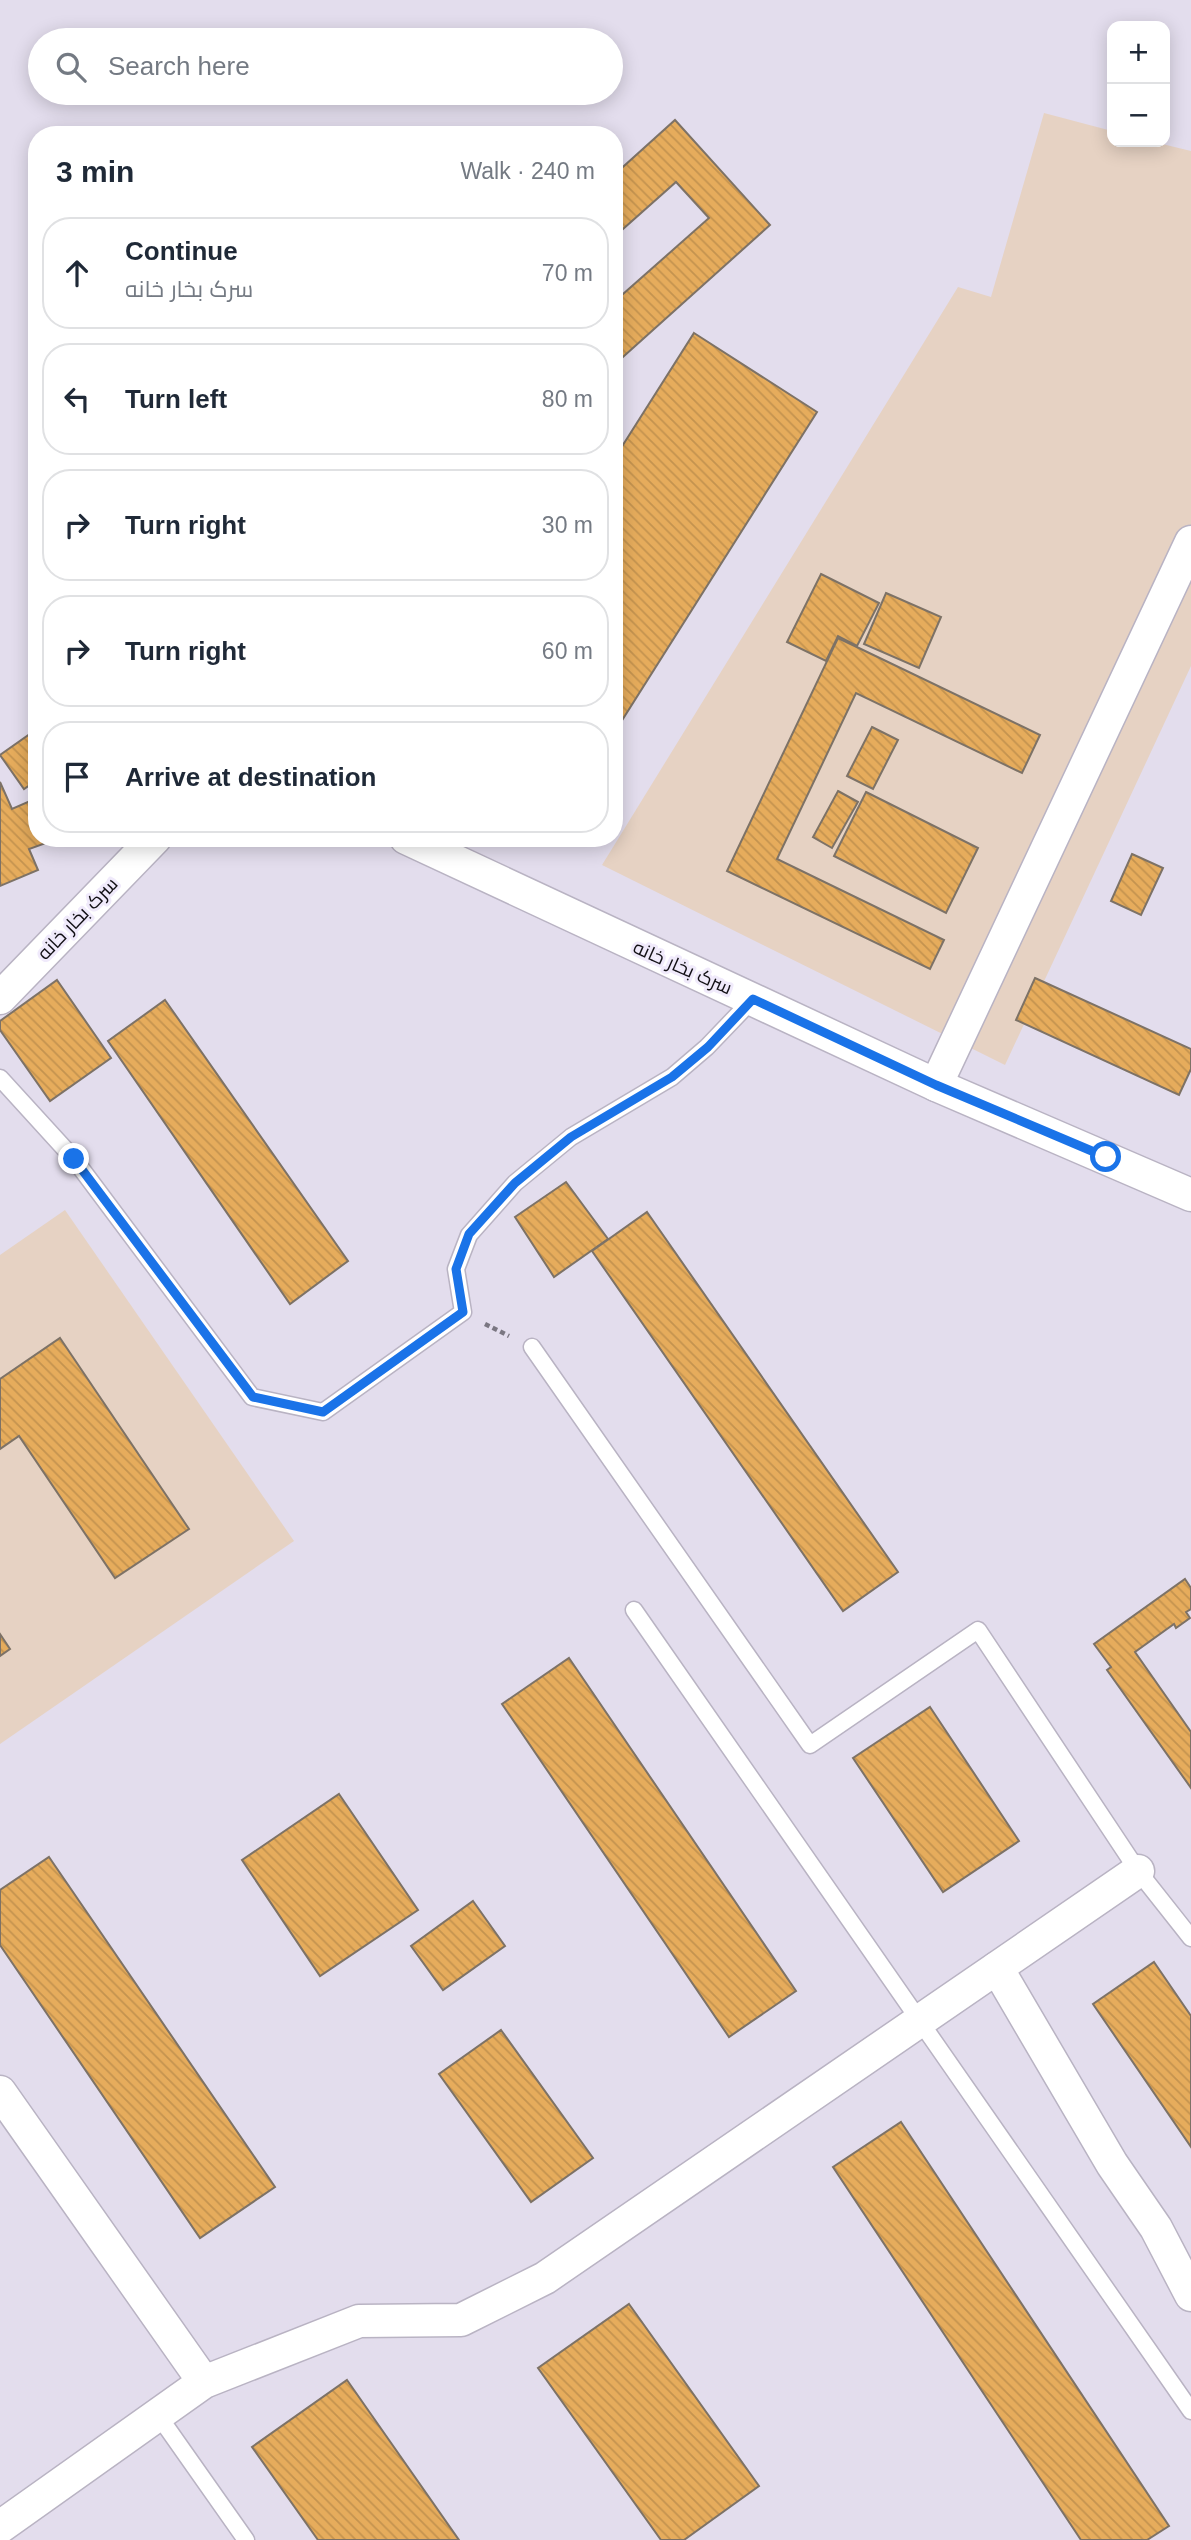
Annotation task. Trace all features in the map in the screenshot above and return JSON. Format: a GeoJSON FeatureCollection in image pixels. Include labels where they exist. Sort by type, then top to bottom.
{"type":"FeatureCollection","features":[{"type":"Feature","properties":{"kind":"street"},"geometry":{"type":"LineString","coordinates":[[936,1085],[1191,542]]}},
{"type":"Feature","properties":{"kind":"street","name":"سرک بخار خانه"},"geometry":{"type":"LineString","coordinates":[[0,998],[146,847]]}},
{"type":"Feature","properties":{"kind":"street","name":"سرک بخار خانه"},"geometry":{"type":"LineString","coordinates":[[425,847],[936,1085],[1191,1195]]}},
{"type":"Feature","properties":{"kind":"street"},"geometry":{"type":"LineString","coordinates":[[0,2527],[204,2382],[359,2321],[461,2320],[544,2278],[1138,1871]]}},
{"type":"Feature","properties":{"kind":"street"},"geometry":{"type":"LineString","coordinates":[[996,1968],[1112,2164],[1156,2228],[1191,2295]]}},
{"type":"Feature","properties":{"kind":"street"},"geometry":{"type":"LineString","coordinates":[[0,2092],[204,2382]]}},
{"type":"Feature","properties":{"kind":"lane"},"geometry":{"type":"LineString","coordinates":[[0,1078],[74,1159],[253,1397],[323,1412],[463,1312],[456,1269],[469,1234],[515,1183],[571,1137],[672,1077],[708,1047],[753,999]]}},
{"type":"Feature","properties":{"kind":"lane"},"geometry":{"type":"LineString","coordinates":[[532,1347],[810,1745],[978,1630],[1138,1871],[1191,1938]]}},
{"type":"Feature","properties":{"kind":"lane"},"geometry":{"type":"LineString","coordinates":[[634,1610],[1191,2411]]}},
{"type":"Feature","properties":{"kind":"lane"},"geometry":{"type":"LineString","coordinates":[[158,2415],[246,2540]]}},
{"type":"Feature","properties":{"kind":"path"},"geometry":{"type":"LineString","coordinates":[[463,1312],[532,1347]]}},
{"type":"Feature","properties":{"kind":"shaded area"},"geometry":{"type":"Polygon","coordinates":[[[1044,113],[1107,130],[1107,147],[1170,146],[1191,151],[1191,666],[1005,1065],[602,865],[613,847],[623,847],[623,831],[958,287],[991,297],[1044,113]]]}},
{"type":"Feature","properties":{"kind":"shaded area"},"geometry":{"type":"Polygon","coordinates":[[[65,1210],[294,1541],[0,1744],[0,1255],[65,1210]]]}},
{"type":"Feature","properties":{"kind":"building"},"geometry":{"type":"Polygon","coordinates":[[[675,120],[770,225],[623,357],[623,294],[709,218],[676,182],[623,229],[623,167],[675,120]]]}},
{"type":"Feature","properties":{"kind":"building"},"geometry":{"type":"Polygon","coordinates":[[[694,333],[817,412],[623,719],[623,445],[694,333]]]}},
{"type":"Feature","properties":{"kind":"building"},"geometry":{"type":"Polygon","coordinates":[[[821,574],[879,603],[857,646],[838,636],[826,661],[787,642],[821,574]]]}},
{"type":"Feature","properties":{"kind":"building"},"geometry":{"type":"Polygon","coordinates":[[[886,593],[941,617],[919,668],[864,644],[886,593]]]}},
{"type":"Feature","properties":{"kind":"building"},"geometry":{"type":"Polygon","coordinates":[[[838,638],[1040,735],[1022,773],[856,693],[777,859],[944,940],[930,969],[727,871],[838,638]]]}},
{"type":"Feature","properties":{"kind":"building"},"geometry":{"type":"Polygon","coordinates":[[[872,727],[898,740],[873,789],[847,776],[872,727]]]}},
{"type":"Feature","properties":{"kind":"building"},"geometry":{"type":"Polygon","coordinates":[[[28,735],[28,786],[24,789],[0,755],[28,735]]]}},
{"type":"Feature","properties":{"kind":"building"},"geometry":{"type":"Polygon","coordinates":[[[0,782],[12,809],[28,802],[28,847],[35,847],[29,849],[38,870],[0,886],[0,782]]]}},
{"type":"Feature","properties":{"kind":"building"},"geometry":{"type":"Polygon","coordinates":[[[838,791],[858,802],[832,848],[813,837],[838,791]]]}},
{"type":"Feature","properties":{"kind":"building"},"geometry":{"type":"Polygon","coordinates":[[[866,792],[978,848],[946,913],[834,856],[866,792]]]}},
{"type":"Feature","properties":{"kind":"building"},"geometry":{"type":"Polygon","coordinates":[[[1132,854],[1163,868],[1141,915],[1111,901],[1132,854]]]}},
{"type":"Feature","properties":{"kind":"building"},"geometry":{"type":"Polygon","coordinates":[[[1035,978],[1191,1049],[1191,1069],[1179,1095],[1016,1020],[1035,978]]]}},
{"type":"Feature","properties":{"kind":"building"},"geometry":{"type":"Polygon","coordinates":[[[57,980],[111,1058],[50,1101],[0,1030],[0,1021],[57,980]]]}},
{"type":"Feature","properties":{"kind":"building"},"geometry":{"type":"Polygon","coordinates":[[[165,1000],[348,1261],[290,1304],[108,1041],[165,1000]]]}},
{"type":"Feature","properties":{"kind":"building"},"geometry":{"type":"Polygon","coordinates":[[[566,1182],[608,1239],[554,1277],[515,1217],[566,1182]]]}},
{"type":"Feature","properties":{"kind":"building"},"geometry":{"type":"Polygon","coordinates":[[[647,1212],[898,1572],[843,1611],[592,1251],[647,1212]]]}},
{"type":"Feature","properties":{"kind":"building"},"geometry":{"type":"Polygon","coordinates":[[[60,1338],[189,1529],[115,1578],[19,1436],[0,1449],[0,1379],[60,1338]]]}},
{"type":"Feature","properties":{"kind":"building"},"geometry":{"type":"Polygon","coordinates":[[[1185,1579],[1191,1588],[1191,1609],[1186,1612],[1190,1618],[1176,1628],[1174,1624],[1135,1652],[1191,1732],[1191,1788],[1107,1670],[1111,1667],[1094,1644],[1185,1579]]]}},
{"type":"Feature","properties":{"kind":"building"},"geometry":{"type":"Polygon","coordinates":[[[0,1634],[10,1649],[0,1656],[0,1634]]]}},
{"type":"Feature","properties":{"kind":"building"},"geometry":{"type":"Polygon","coordinates":[[[569,1658],[796,1991],[729,2037],[502,1704],[569,1658]]]}},
{"type":"Feature","properties":{"kind":"building"},"geometry":{"type":"Polygon","coordinates":[[[930,1707],[1019,1841],[943,1892],[853,1758],[930,1707]]]}},
{"type":"Feature","properties":{"kind":"building"},"geometry":{"type":"Polygon","coordinates":[[[339,1794],[418,1910],[320,1976],[242,1860],[339,1794]]]}},
{"type":"Feature","properties":{"kind":"building"},"geometry":{"type":"Polygon","coordinates":[[[49,1857],[275,2187],[200,2238],[0,1945],[0,1890],[49,1857]]]}},
{"type":"Feature","properties":{"kind":"building"},"geometry":{"type":"Polygon","coordinates":[[[473,1901],[505,1946],[443,1990],[411,1946],[473,1901]]]}},
{"type":"Feature","properties":{"kind":"building"},"geometry":{"type":"Polygon","coordinates":[[[1154,1962],[1191,2016],[1191,2147],[1093,2004],[1154,1962]]]}},
{"type":"Feature","properties":{"kind":"building"},"geometry":{"type":"Polygon","coordinates":[[[501,2030],[593,2158],[531,2202],[439,2074],[501,2030]]]}},
{"type":"Feature","properties":{"kind":"building"},"geometry":{"type":"Polygon","coordinates":[[[901,2122],[1169,2526],[1147,2540],[1081,2540],[833,2167],[901,2122]]]}},
{"type":"Feature","properties":{"kind":"building"},"geometry":{"type":"Polygon","coordinates":[[[629,2304],[759,2486],[684,2540],[661,2540],[538,2368],[629,2304]]]}},
{"type":"Feature","properties":{"kind":"building"},"geometry":{"type":"Polygon","coordinates":[[[347,2380],[459,2540],[318,2540],[252,2447],[347,2380]]]}},
{"type":"Feature","properties":{"kind":"route"},"geometry":{"type":"LineString","coordinates":[[74,1159],[253,1397],[323,1412],[463,1312],[456,1269],[469,1234],[515,1183],[571,1137],[672,1077],[708,1047],[753,999],[936,1085],[1106,1157]]}}]}
